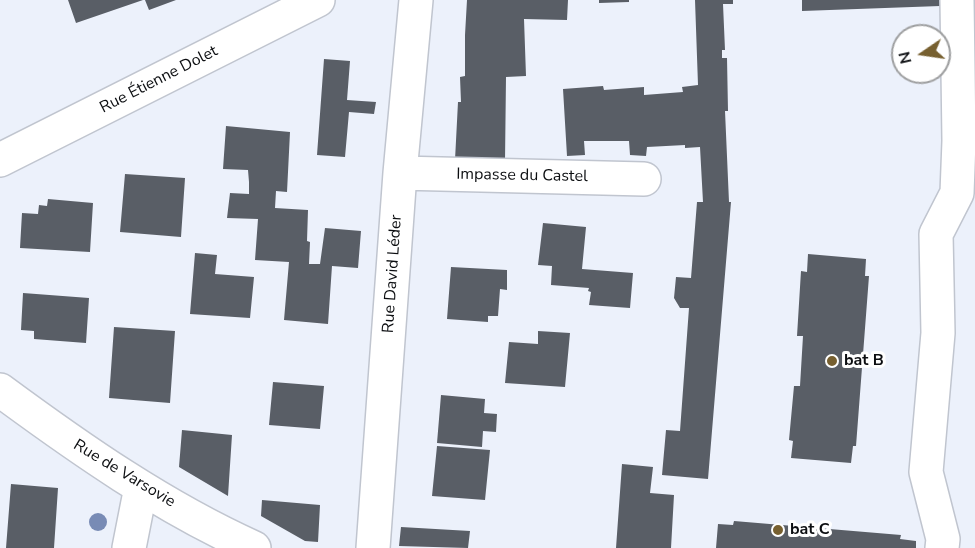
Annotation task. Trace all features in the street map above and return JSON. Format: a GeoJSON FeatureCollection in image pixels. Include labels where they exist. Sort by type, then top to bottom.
{"type":"FeatureCollection","features":[{"type":"Feature","properties":{"kind":"street","name":"Rue Étienne Dolet"},"geometry":{"type":"LineString","coordinates":[[0,160],[318,0]]}},
{"type":"Feature","properties":{"kind":"street","name":"Rue David Léder"},"geometry":{"type":"LineString","coordinates":[[373,548],[400,173],[416,0]]}},
{"type":"Feature","properties":{"kind":"street"},"geometry":{"type":"LineString","coordinates":[[942,548],[943,539],[926,472],[938,333],[936,234],[957,193],[959,141],[957,0]]}},
{"type":"Feature","properties":{"kind":"street","name":"Impasse du Castel"},"geometry":{"type":"LineString","coordinates":[[400,173],[644,179]]}},
{"type":"Feature","properties":{"kind":"street","name":"Rue de Varsovie"},"geometry":{"type":"LineString","coordinates":[[0,390],[68,440],[141,487],[254,548]]}},
{"type":"Feature","properties":{"kind":"street"},"geometry":{"type":"LineString","coordinates":[[129,548],[141,487]]}},
{"type":"Feature","properties":{"kind":"building"},"geometry":{"type":"Polygon","coordinates":[[[68,0],[143,0],[76,23],[68,0]]]}},
{"type":"Feature","properties":{"kind":"building"},"geometry":{"type":"Polygon","coordinates":[[[145,0],[176,0],[149,10],[145,0]]]}},
{"type":"Feature","properties":{"kind":"building"},"geometry":{"type":"Polygon","coordinates":[[[467,0],[568,0],[567,20],[524,19],[526,76],[506,77],[505,161],[455,160],[458,102],[461,102],[460,77],[465,76],[467,0]]]}},
{"type":"Feature","properties":{"kind":"building"},"geometry":{"type":"Polygon","coordinates":[[[599,0],[629,0],[629,2],[599,3],[599,0]]]}},
{"type":"Feature","properties":{"kind":"building"},"geometry":{"type":"Polygon","coordinates":[[[695,0],[733,0],[733,4],[723,4],[725,50],[722,50],[722,58],[727,58],[728,111],[725,111],[729,202],[731,202],[708,479],[662,475],[666,430],[680,431],[689,308],[680,308],[674,298],[676,277],[691,278],[697,202],[703,202],[700,147],[685,148],[685,145],[647,147],[646,156],[630,155],[629,141],[584,141],[585,155],[567,156],[563,89],[603,86],[604,90],[644,87],[644,95],[683,92],[682,87],[698,85],[695,0]]]}},
{"type":"Feature","properties":{"kind":"building"},"geometry":{"type":"Polygon","coordinates":[[[802,0],[940,0],[940,6],[802,11],[802,0]]]}},
{"type":"Feature","properties":{"kind":"building"},"geometry":{"type":"Polygon","coordinates":[[[324,59],[350,61],[347,100],[376,102],[374,114],[349,112],[345,157],[317,155],[324,59]]]}},
{"type":"Feature","properties":{"kind":"building"},"geometry":{"type":"Polygon","coordinates":[[[226,126],[290,132],[287,192],[276,191],[275,208],[308,210],[309,264],[320,264],[325,228],[361,231],[358,268],[332,266],[328,324],[284,320],[289,262],[255,260],[258,219],[227,218],[230,193],[249,194],[249,182],[248,170],[223,169],[226,126]]]}},
{"type":"Feature","properties":{"kind":"building"},"geometry":{"type":"Polygon","coordinates":[[[125,174],[185,178],[181,237],[120,232],[125,174]]]}},
{"type":"Feature","properties":{"kind":"building"},"geometry":{"type":"Polygon","coordinates":[[[48,199],[93,203],[90,252],[20,248],[22,213],[38,214],[39,205],[47,206],[48,199]]]}},
{"type":"Feature","properties":{"kind":"building"},"geometry":{"type":"Polygon","coordinates":[[[543,223],[586,227],[582,269],[633,273],[630,308],[589,305],[591,292],[588,291],[589,288],[551,285],[552,266],[538,265],[543,223]]]}},
{"type":"Feature","properties":{"kind":"building"},"geometry":{"type":"Polygon","coordinates":[[[195,253],[217,255],[215,274],[254,277],[250,318],[190,314],[195,253]]]}},
{"type":"Feature","properties":{"kind":"building","name":"bat B"},"geometry":{"type":"Polygon","coordinates":[[[808,254],[866,259],[865,276],[869,276],[856,446],[853,446],[851,463],[791,458],[793,441],[789,440],[794,386],[800,386],[803,336],[797,336],[801,271],[807,272],[808,254]]]}},
{"type":"Feature","properties":{"kind":"building"},"geometry":{"type":"Polygon","coordinates":[[[451,267],[507,270],[507,290],[500,289],[498,316],[488,316],[488,322],[447,319],[451,267]]]}},
{"type":"Feature","properties":{"kind":"building"},"geometry":{"type":"Polygon","coordinates":[[[23,293],[89,298],[86,343],[34,339],[34,331],[21,330],[23,293]]]}},
{"type":"Feature","properties":{"kind":"building"},"geometry":{"type":"Polygon","coordinates":[[[114,327],[175,331],[170,403],[109,398],[114,327]]]}},
{"type":"Feature","properties":{"kind":"building"},"geometry":{"type":"Polygon","coordinates":[[[538,331],[570,333],[565,387],[505,383],[509,342],[538,344],[538,331]]]}},
{"type":"Feature","properties":{"kind":"building"},"geometry":{"type":"Polygon","coordinates":[[[273,382],[324,386],[320,429],[269,425],[273,382]]]}},
{"type":"Feature","properties":{"kind":"building"},"geometry":{"type":"Polygon","coordinates":[[[441,395],[485,399],[484,413],[497,414],[496,432],[483,431],[482,447],[437,443],[441,395]]]}},
{"type":"Feature","properties":{"kind":"building"},"geometry":{"type":"Polygon","coordinates":[[[182,430],[232,435],[228,496],[179,467],[182,430]]]}},
{"type":"Feature","properties":{"kind":"building"},"geometry":{"type":"Polygon","coordinates":[[[437,446],[490,450],[485,500],[432,496],[437,446]]]}},
{"type":"Feature","properties":{"kind":"building"},"geometry":{"type":"Polygon","coordinates":[[[622,464],[653,467],[650,493],[674,495],[671,548],[616,548],[622,464]]]}},
{"type":"Feature","properties":{"kind":"building"},"geometry":{"type":"Polygon","coordinates":[[[11,484],[58,488],[54,548],[6,548],[11,484]]]}},
{"type":"Feature","properties":{"kind":"building"},"geometry":{"type":"Polygon","coordinates":[[[262,500],[320,505],[318,542],[305,541],[261,516],[262,500]]]}},
{"type":"Feature","properties":{"kind":"building","name":"bat C"},"geometry":{"type":"Polygon","coordinates":[[[734,521],[901,535],[900,539],[916,541],[916,548],[716,548],[718,524],[733,525],[734,521]]]}},
{"type":"Feature","properties":{"kind":"building"},"geometry":{"type":"Polygon","coordinates":[[[401,527],[470,531],[468,548],[399,546],[401,527]]]}},
{"type":"Feature","properties":{"kind":"place","name":"bat B"},"geometry":{"type":"Point","coordinates":[832,361]}},
{"type":"Feature","properties":{"kind":"place","name":"bat C"},"geometry":{"type":"Point","coordinates":[778,530]}}]}
